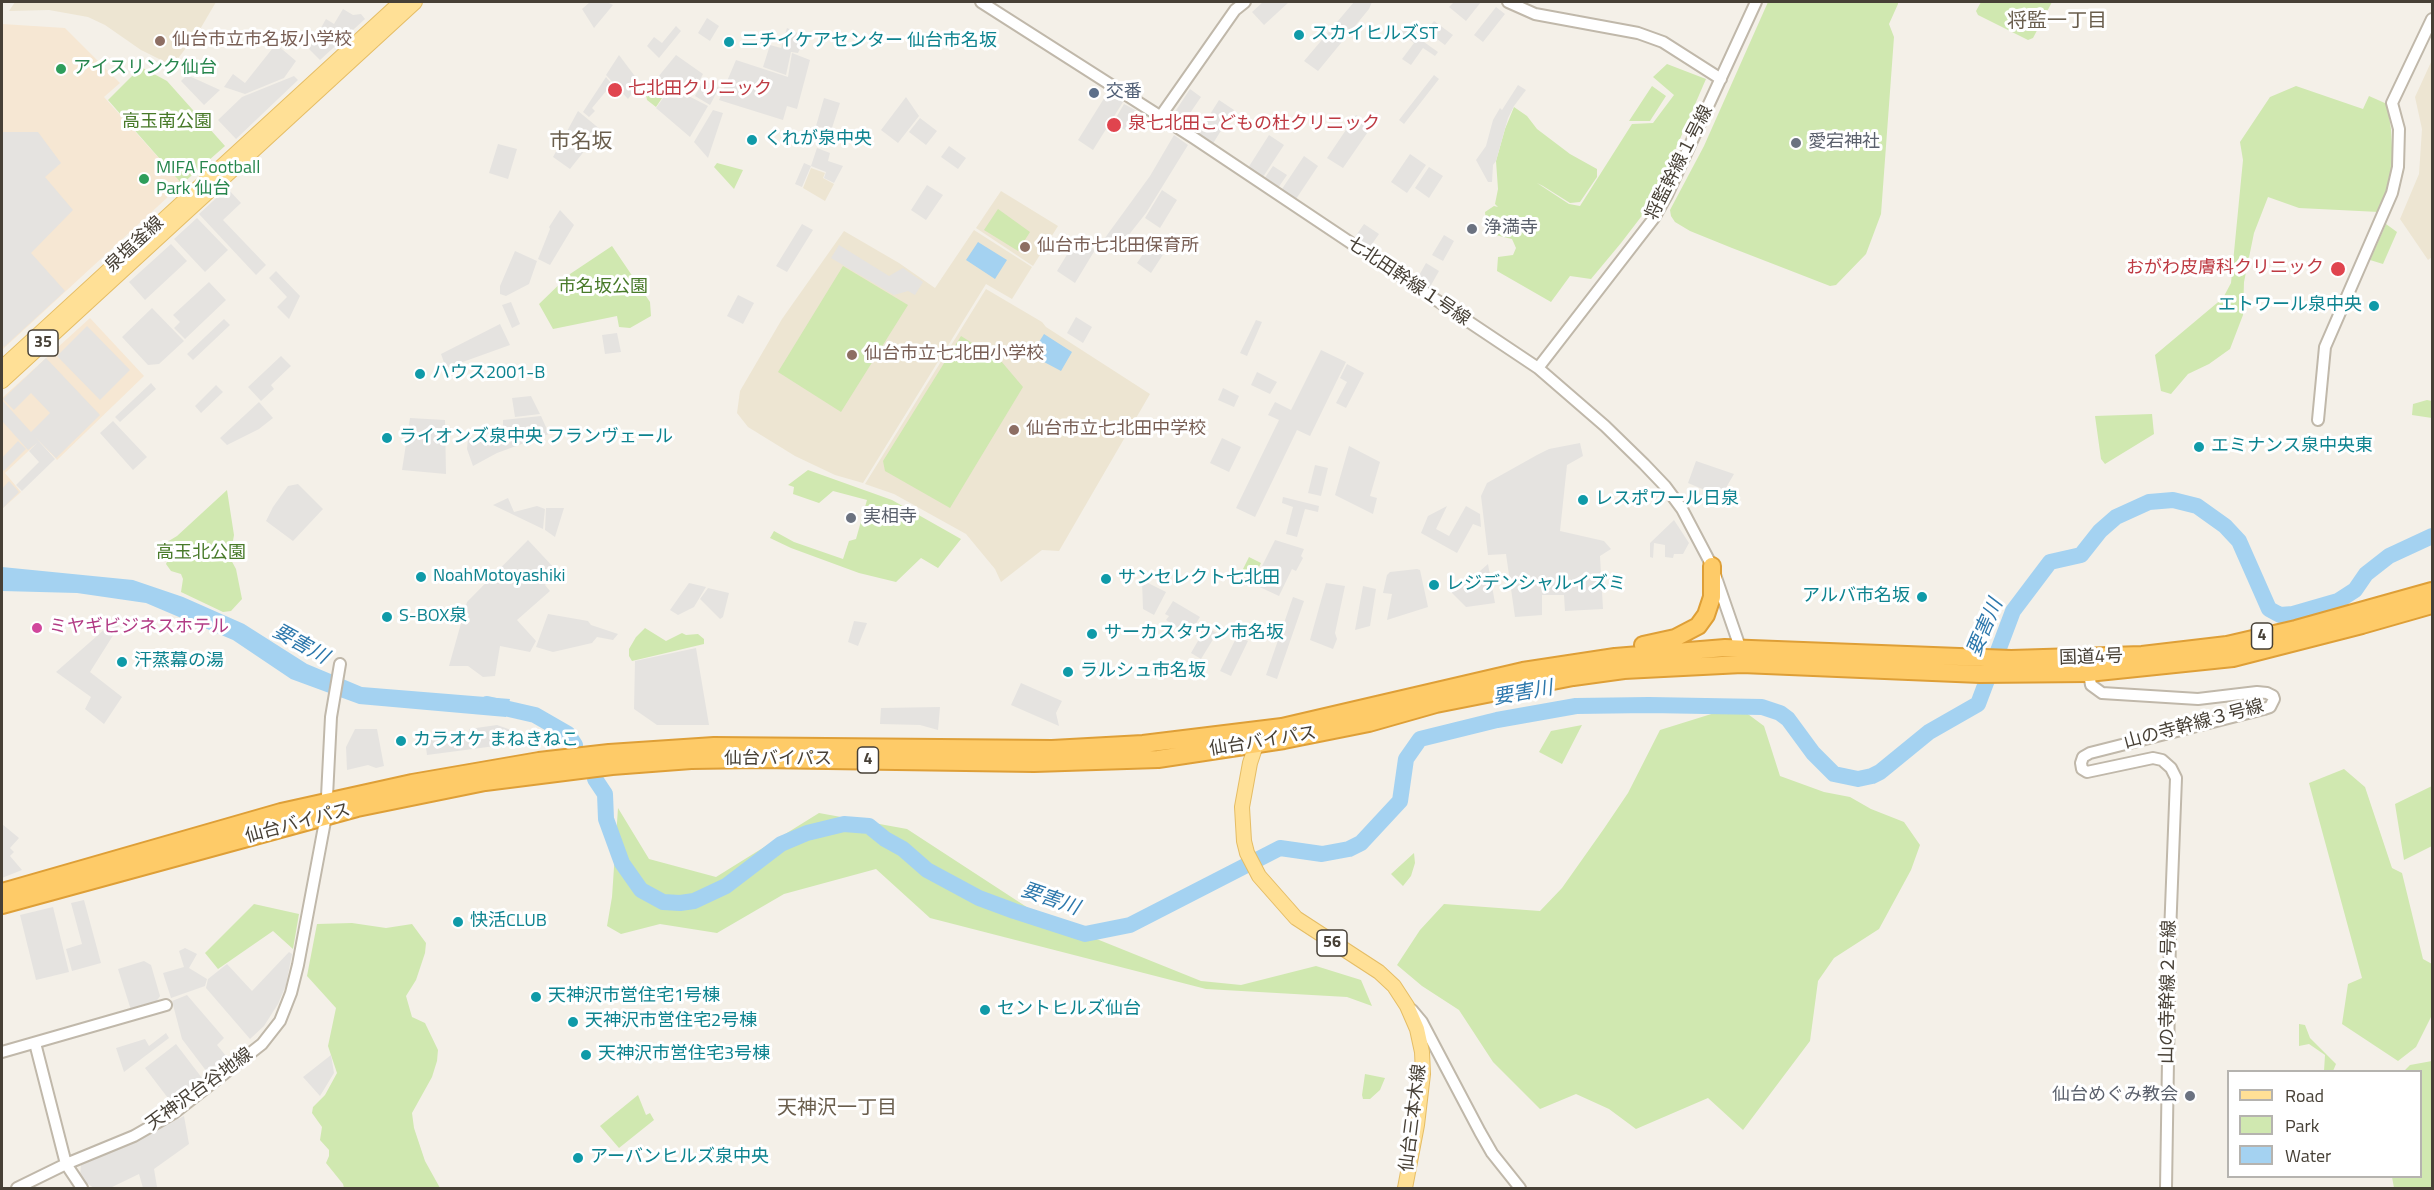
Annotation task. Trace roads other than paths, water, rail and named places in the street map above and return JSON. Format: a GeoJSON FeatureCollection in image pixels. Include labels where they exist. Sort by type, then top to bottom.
{"type":"FeatureCollection","features":[{"type":"Feature","properties":{"kind":"highway"},"geometry":{"type":"LineString","coordinates":[[1615,657],[1633,646],[1675,639],[1698,626],[1706,615],[1712,597],[1712,566]]}},
{"type":"Feature","properties":{"kind":"highway","name":"国道4号"},"geometry":{"type":"LineString","coordinates":[[2088,665],[2142,655],[2227,645],[2433,591]]}},
{"type":"Feature","properties":{"kind":"highway","name":"国道4号"},"geometry":{"type":"LineString","coordinates":[[1742,656],[2010,667],[2233,658],[2433,605]]}},
{"type":"Feature","properties":{"kind":"highway","name":"仙台バイパス"},"geometry":{"type":"LineString","coordinates":[[2,905],[326,808],[477,770],[609,753],[714,746],[1052,749],[1143,744],[1262,730],[1340,715],[1513,673],[1615,657],[1742,656]]}},
{"type":"Feature","properties":{"kind":"highway","name":"仙台バイパス"},"geometry":{"type":"LineString","coordinates":[[2,892],[223,828],[326,808],[485,782],[668,762],[759,759],[1034,762],[1158,759],[1255,745],[1369,723],[1436,704],[1573,677],[1742,656]]}},
{"type":"Feature","properties":{"kind":"main road","name":"泉塩釜線"},"geometry":{"type":"LineString","coordinates":[[2,368],[401,2]]}},
{"type":"Feature","properties":{"kind":"main road","name":"35"},"geometry":{"type":"LineString","coordinates":[[2,381],[415,2]]}},
{"type":"Feature","properties":{"kind":"main road","name":"仙台三本木線"},"geometry":{"type":"LineString","coordinates":[[1262,730],[1255,745],[1242,807],[1247,853],[1259,876],[1281,904],[1296,918],[1379,972],[1394,986],[1407,1006],[1417,1029],[1422,1052],[1422,1087],[1405,1188]]}},
{"type":"Feature","properties":{"kind":"street","name":"七北田幹線１号線"},"geometry":{"type":"LineString","coordinates":[[981,2],[1160,117],[1538,368],[1605,426],[1665,486],[1682,509],[1712,566],[1742,656]]}},
{"type":"Feature","properties":{"kind":"street"},"geometry":{"type":"LineString","coordinates":[[1160,117],[1235,10],[1245,2]]}},
{"type":"Feature","properties":{"kind":"street"},"geometry":{"type":"LineString","coordinates":[[1508,2],[1535,14],[1647,36],[1679,51],[1721,79]]}},
{"type":"Feature","properties":{"kind":"street","name":"将監幹線１号線"},"geometry":{"type":"LineString","coordinates":[[1538,368],[1654,218],[1671,187],[1756,2]]}},
{"type":"Feature","properties":{"kind":"street"},"geometry":{"type":"LineString","coordinates":[[2318,420],[2325,347],[2392,193],[2398,167],[2399,129],[2392,103],[2433,19]]}},
{"type":"Feature","properties":{"kind":"street","name":"天神沢台谷地線"},"geometry":{"type":"LineString","coordinates":[[17,1188],[66,1164],[134,1136],[174,1113],[262,1044],[280,1021],[291,993],[326,808],[332,710],[340,664]]}},
{"type":"Feature","properties":{"kind":"street","name":"山の寺幹線３号線"},"geometry":{"type":"LineString","coordinates":[[2088,665],[2091,685],[2102,693],[2198,699],[2257,692],[2272,696],[2273,703],[2264,709],[2256,709],[2090,753],[2083,757],[2082,769],[2087,772],[2152,758],[2162,760],[2171,768],[2176,778],[2176,796]]}},
{"type":"Feature","properties":{"kind":"street","name":"山の寺幹線２号線"},"geometry":{"type":"LineString","coordinates":[[2166,1188],[2170,934],[2176,796]]}},
{"type":"Feature","properties":{"kind":"street"},"geometry":{"type":"LineString","coordinates":[[2,1052],[166,1005]]}},
{"type":"Feature","properties":{"kind":"street"},"geometry":{"type":"LineString","coordinates":[[1407,1006],[1422,1022],[1492,1153],[1520,1188]]}},
{"type":"Feature","properties":{"kind":"street"},"geometry":{"type":"LineString","coordinates":[[35,1043],[66,1164],[82,1188]]}},
{"type":"Feature","properties":{"kind":"street"},"geometry":{"type":"LineString","coordinates":[[1422,1052],[1440,1058]]}},
{"type":"Feature","properties":{"kind":"water"},"geometry":{"type":"Polygon","coordinates":[[[978,242],[1007,260],[995,279],[966,260],[978,242]]]}},
{"type":"Feature","properties":{"kind":"water"},"geometry":{"type":"Polygon","coordinates":[[[1044,334],[1072,352],[1061,371],[1031,355],[1044,334]]]}},
{"type":"Feature","properties":{"kind":"water"},"geometry":{"type":"Polygon","coordinates":[[[2,567],[133,580],[183,597],[244,624],[307,664],[362,687],[510,699],[506,717],[359,704],[291,679],[233,640],[146,603],[77,593],[2,591],[2,567]]]}},
{"type":"Feature","properties":{"kind":"waterway","name":"要害川"},"geometry":{"type":"LineString","coordinates":[[595,779],[605,794],[606,819],[622,863],[641,890],[663,902],[694,901],[726,886],[781,844],[807,833],[844,824],[869,826],[885,839],[903,849],[927,870],[979,898],[1085,934],[1130,925],[1280,848],[1322,854],[1349,849],[1361,843],[1400,801],[1406,759],[1420,739],[1497,720],[1576,706],[1762,707],[1780,713],[1788,719],[1813,753],[1834,774],[1858,779],[1872,776],[1929,732],[1978,704],[2013,611],[2050,562],[2081,555],[2100,531],[2116,517],[2149,502],[2173,500],[2197,506],[2225,526],[2239,541],[2269,609],[2280,615],[2293,614],[2338,601],[2355,590],[2366,574],[2389,556],[2432,536]]}},
{"type":"Feature","properties":{"kind":"waterway","name":"要害川"},"geometry":{"type":"LineString","coordinates":[[487,704],[535,715],[568,734],[575,745]]}},
{"type":"Feature","properties":{"kind":"place","name":"スカイヒルズST"},"geometry":{"type":"Point","coordinates":[1299,35]}},
{"type":"Feature","properties":{"kind":"place","name":"仙台市立市名坂小学校"},"geometry":{"type":"Point","coordinates":[160,41]}},
{"type":"Feature","properties":{"kind":"place","name":"ニチイケアセンター 仙台市名坂"},"geometry":{"type":"Point","coordinates":[729,42]}},
{"type":"Feature","properties":{"kind":"place","name":"アイスリンク仙台"},"geometry":{"type":"Point","coordinates":[61,69]}},
{"type":"Feature","properties":{"kind":"place","name":"七北田クリニック"},"geometry":{"type":"Point","coordinates":[615,90]}},
{"type":"Feature","properties":{"kind":"place","name":"交番"},"geometry":{"type":"Point","coordinates":[1094,93]}},
{"type":"Feature","properties":{"kind":"place","name":"泉七北田こどもの杜クリニック"},"geometry":{"type":"Point","coordinates":[1114,125]}},
{"type":"Feature","properties":{"kind":"place","name":"くれが泉中央"},"geometry":{"type":"Point","coordinates":[752,140]}},
{"type":"Feature","properties":{"kind":"place","name":"愛宕神社"},"geometry":{"type":"Point","coordinates":[1796,143]}},
{"type":"Feature","properties":{"kind":"place","name":"MIFA Football Park 仙台"},"geometry":{"type":"Point","coordinates":[144,179]}},
{"type":"Feature","properties":{"kind":"place","name":"浄満寺"},"geometry":{"type":"Point","coordinates":[1472,229]}},
{"type":"Feature","properties":{"kind":"place","name":"仙台市七北田保育所"},"geometry":{"type":"Point","coordinates":[1025,247]}},
{"type":"Feature","properties":{"kind":"place","name":"おがわ皮膚科クリニック"},"geometry":{"type":"Point","coordinates":[2338,269]}},
{"type":"Feature","properties":{"kind":"place","name":"エトワール泉中央"},"geometry":{"type":"Point","coordinates":[2374,306]}},
{"type":"Feature","properties":{"kind":"place","name":"仙台市立七北田小学校"},"geometry":{"type":"Point","coordinates":[852,355]}},
{"type":"Feature","properties":{"kind":"place","name":"ハウス2001-B"},"geometry":{"type":"Point","coordinates":[420,374]}},
{"type":"Feature","properties":{"kind":"place","name":"仙台市立七北田中学校"},"geometry":{"type":"Point","coordinates":[1014,430]}},
{"type":"Feature","properties":{"kind":"place","name":"ライオンズ泉中央 フランヴェール"},"geometry":{"type":"Point","coordinates":[387,438]}},
{"type":"Feature","properties":{"kind":"place","name":"エミナンス泉中央東"},"geometry":{"type":"Point","coordinates":[2199,447]}},
{"type":"Feature","properties":{"kind":"place","name":"レスポワール日泉"},"geometry":{"type":"Point","coordinates":[1583,500]}},
{"type":"Feature","properties":{"kind":"place","name":"実相寺"},"geometry":{"type":"Point","coordinates":[851,518]}},
{"type":"Feature","properties":{"kind":"place","name":"NoahMotoyashiki"},"geometry":{"type":"Point","coordinates":[421,577]}},
{"type":"Feature","properties":{"kind":"place","name":"サンセレクト七北田"},"geometry":{"type":"Point","coordinates":[1106,579]}},
{"type":"Feature","properties":{"kind":"place","name":"レジデンシャルイズミ"},"geometry":{"type":"Point","coordinates":[1434,585]}},
{"type":"Feature","properties":{"kind":"place","name":"アルバ市名坂"},"geometry":{"type":"Point","coordinates":[1922,597]}},
{"type":"Feature","properties":{"kind":"place","name":"S-BOX泉"},"geometry":{"type":"Point","coordinates":[387,617]}},
{"type":"Feature","properties":{"kind":"place","name":"ミヤギビジネスホテル"},"geometry":{"type":"Point","coordinates":[37,628]}},
{"type":"Feature","properties":{"kind":"place","name":"サーカスタウン市名坂"},"geometry":{"type":"Point","coordinates":[1092,634]}},
{"type":"Feature","properties":{"kind":"place","name":"汗蒸幕の湯"},"geometry":{"type":"Point","coordinates":[122,662]}},
{"type":"Feature","properties":{"kind":"place","name":"ラルシュ市名坂"},"geometry":{"type":"Point","coordinates":[1068,672]}},
{"type":"Feature","properties":{"kind":"place","name":"カラオケ まねきねこ"},"geometry":{"type":"Point","coordinates":[401,741]}},
{"type":"Feature","properties":{"kind":"place","name":"快活CLUB"},"geometry":{"type":"Point","coordinates":[458,922]}},
{"type":"Feature","properties":{"kind":"place","name":"天神沢市営住宅1号棟"},"geometry":{"type":"Point","coordinates":[536,997]}},
{"type":"Feature","properties":{"kind":"place","name":"セントヒルズ仙台"},"geometry":{"type":"Point","coordinates":[985,1010]}},
{"type":"Feature","properties":{"kind":"place","name":"天神沢市営住宅2号棟"},"geometry":{"type":"Point","coordinates":[573,1022]}},
{"type":"Feature","properties":{"kind":"place","name":"天神沢市営住宅3号棟"},"geometry":{"type":"Point","coordinates":[586,1055]}},
{"type":"Feature","properties":{"kind":"place","name":"仙台めぐみ教会"},"geometry":{"type":"Point","coordinates":[2190,1096]}},
{"type":"Feature","properties":{"kind":"place","name":"アーバンヒルズ泉中央"},"geometry":{"type":"Point","coordinates":[578,1158]}},
{"type":"Feature","properties":{"kind":"district","name":"将監一丁目"},"geometry":{"type":"Point","coordinates":[2057,22]}},
{"type":"Feature","properties":{"kind":"district","name":"市名坂"},"geometry":{"type":"Point","coordinates":[581,143]}},
{"type":"Feature","properties":{"kind":"district","name":"天神沢一丁目"},"geometry":{"type":"Point","coordinates":[837,1109]}},
{"type":"Feature","properties":{"kind":"park label","name":"高玉南公園"},"geometry":{"type":"Point","coordinates":[167,123]}},
{"type":"Feature","properties":{"kind":"park label","name":"市名坂公園"},"geometry":{"type":"Point","coordinates":[603,288]}},
{"type":"Feature","properties":{"kind":"park label","name":"高玉北公園"},"geometry":{"type":"Point","coordinates":[201,554]}}]}
